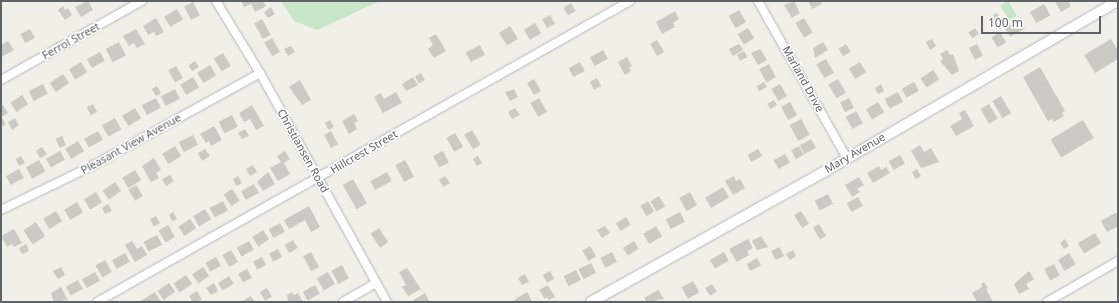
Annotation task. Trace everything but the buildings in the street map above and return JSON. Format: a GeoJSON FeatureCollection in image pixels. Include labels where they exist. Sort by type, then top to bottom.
{"type":"FeatureCollection","features":[{"type":"Feature","properties":{"kind":"street","name":"Ferrol Street"},"geometry":{"type":"LineString","coordinates":[[1,80],[142,1]]}},
{"type":"Feature","properties":{"kind":"street","name":"Christiansen Road"},"geometry":{"type":"LineString","coordinates":[[216,1],[260,73],[387,302]]}},
{"type":"Feature","properties":{"kind":"street","name":"Hillcrest Street"},"geometry":{"type":"LineString","coordinates":[[97,302],[630,1]]}},
{"type":"Feature","properties":{"kind":"street","name":"Marland Drive"},"geometry":{"type":"LineString","coordinates":[[758,1],[846,158]]}},
{"type":"Feature","properties":{"kind":"street","name":"Mary Avenue"},"geometry":{"type":"LineString","coordinates":[[591,302],[846,158],[1118,1]]}},
{"type":"Feature","properties":{"kind":"street","name":"Pleasant View Avenue"},"geometry":{"type":"LineString","coordinates":[[1,210],[90,166],[260,73]]}},
{"type":"Feature","properties":{"kind":"street"},"geometry":{"type":"LineString","coordinates":[[1047,302],[1118,261]]}},
{"type":"Feature","properties":{"kind":"street"},"geometry":{"type":"LineString","coordinates":[[343,302],[376,283]]}},
{"type":"Feature","properties":{"kind":"green space"},"geometry":{"type":"Polygon","coordinates":[[[281,1],[380,1],[317,30],[294,21],[281,1]]]}},
{"type":"Feature","properties":{"kind":"green space"},"geometry":{"type":"Polygon","coordinates":[[[1008,1],[1017,16],[1009,20],[1000,6],[1008,1]]]}}]}
